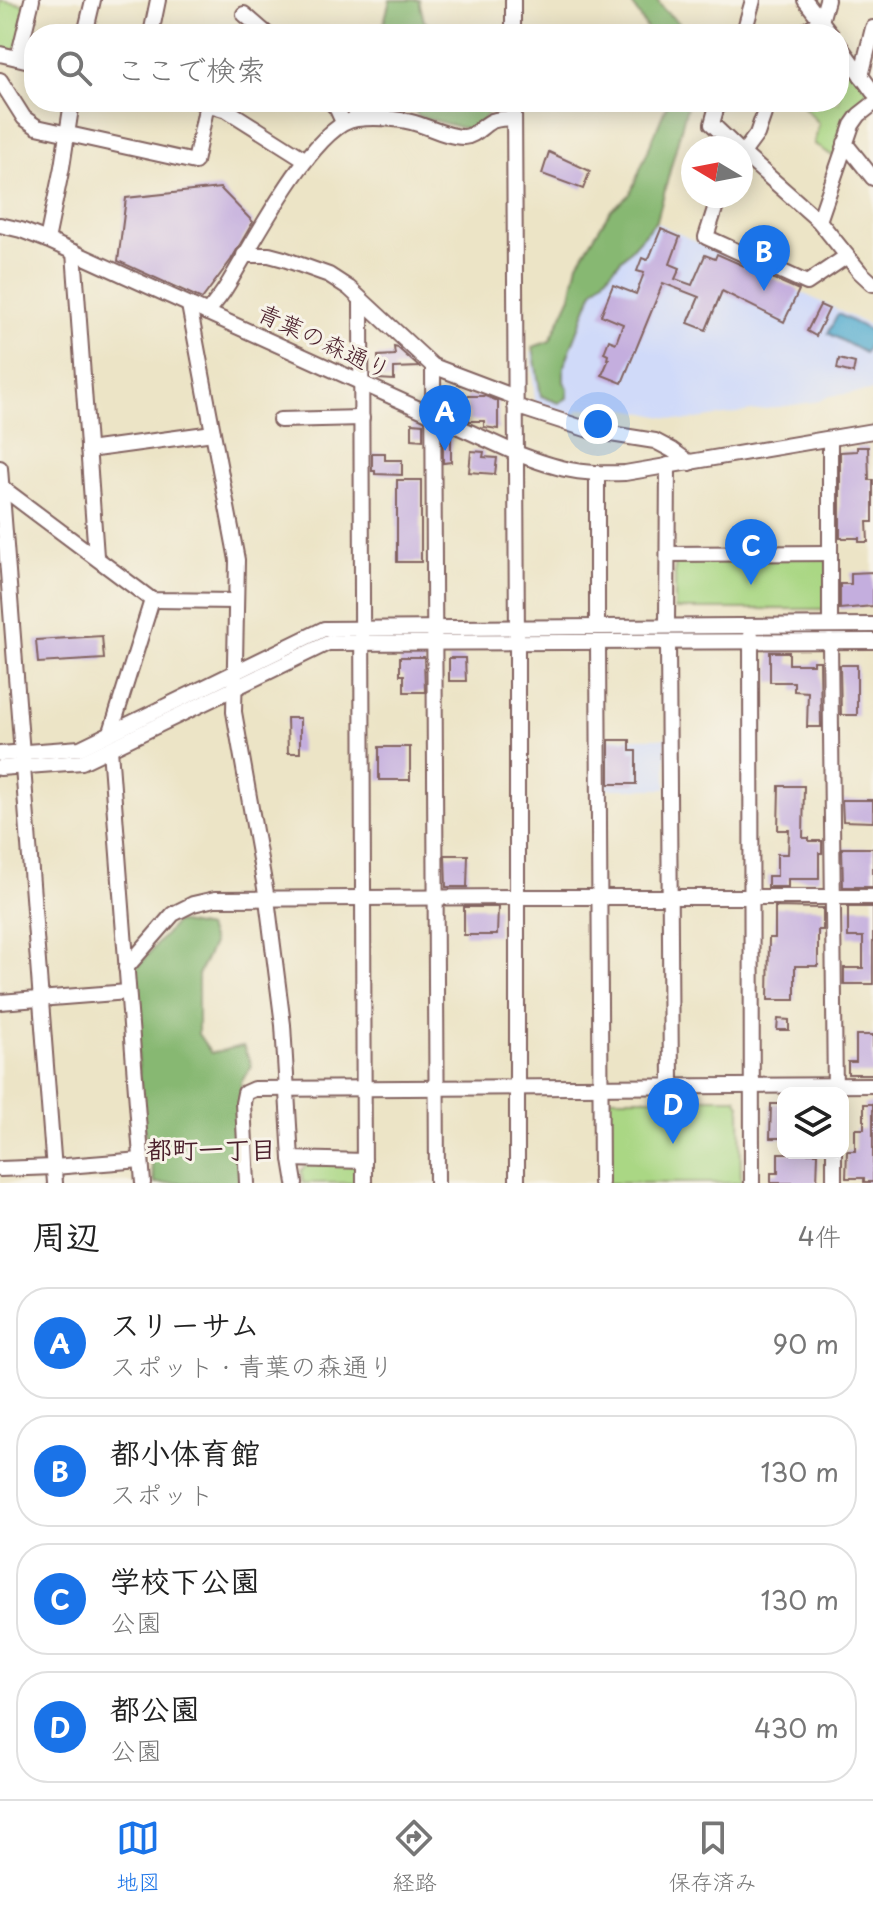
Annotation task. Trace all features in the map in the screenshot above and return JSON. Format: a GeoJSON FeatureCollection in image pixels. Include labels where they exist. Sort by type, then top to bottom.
{"type":"FeatureCollection","features":[{"type":"Feature","properties":{"kind":"street"},"geometry":{"type":"LineString","coordinates":[[26,24],[32,0]]}},
{"type":"Feature","properties":{"kind":"street"},"geometry":{"type":"LineString","coordinates":[[87,24],[93,0]]}},
{"type":"Feature","properties":{"kind":"street"},"geometry":{"type":"LineString","coordinates":[[153,24],[158,0]]}},
{"type":"Feature","properties":{"kind":"street"},"geometry":{"type":"LineString","coordinates":[[513,0],[513,24]]}},
{"type":"Feature","properties":{"kind":"street"},"geometry":{"type":"LineString","coordinates":[[746,24],[753,0]]}},
{"type":"Feature","properties":{"kind":"street"},"geometry":{"type":"LineString","coordinates":[[805,0],[823,24]]}},
{"type":"Feature","properties":{"kind":"street"},"geometry":{"type":"LineString","coordinates":[[816,24],[821,21],[827,0]]}},
{"type":"Feature","properties":{"kind":"street"},"geometry":{"type":"LineString","coordinates":[[244,14],[256,24]]}},
{"type":"Feature","properties":{"kind":"street"},"geometry":{"type":"LineString","coordinates":[[861,76],[873,28]]}},
{"type":"Feature","properties":{"kind":"street"},"geometry":{"type":"LineString","coordinates":[[18,58],[24,33]]}},
{"type":"Feature","properties":{"kind":"street"},"geometry":{"type":"LineString","coordinates":[[0,54],[24,60]]}},
{"type":"Feature","properties":{"kind":"street"},"geometry":{"type":"LineString","coordinates":[[849,59],[873,92]]}},
{"type":"Feature","properties":{"kind":"street"},"geometry":{"type":"LineString","coordinates":[[0,80],[24,118],[37,127],[195,162],[203,112]]}},
{"type":"Feature","properties":{"kind":"street"},"geometry":{"type":"LineString","coordinates":[[819,221],[852,125],[873,104]]}},
{"type":"Feature","properties":{"kind":"street"},"geometry":{"type":"LineString","coordinates":[[47,240],[71,112]]}},
{"type":"Feature","properties":{"kind":"street"},"geometry":{"type":"LineString","coordinates":[[230,112],[306,160]]}},
{"type":"Feature","properties":{"kind":"street"},"geometry":{"type":"LineString","coordinates":[[338,112],[343,122]]}},
{"type":"Feature","properties":{"kind":"street"},"geometry":{"type":"LineString","coordinates":[[514,112],[517,1183]]}},
{"type":"Feature","properties":{"kind":"street"},"geometry":{"type":"LineString","coordinates":[[715,112],[712,124],[724,136]]}},
{"type":"Feature","properties":{"kind":"street"},"geometry":{"type":"LineString","coordinates":[[753,137],[765,112]]}},
{"type":"Feature","properties":{"kind":"street"},"geometry":{"type":"LineString","coordinates":[[207,313],[225,289],[281,195],[306,160],[343,122],[355,119],[400,120],[465,137],[476,133],[492,120],[514,118]]}},
{"type":"Feature","properties":{"kind":"street"},"geometry":{"type":"LineString","coordinates":[[845,143],[873,178]]}},
{"type":"Feature","properties":{"kind":"street"},"geometry":{"type":"LineString","coordinates":[[753,162],[819,221],[873,284]]}},
{"type":"Feature","properties":{"kind":"street"},"geometry":{"type":"LineString","coordinates":[[715,208],[706,237],[807,283],[847,256]]}},
{"type":"Feature","properties":{"kind":"street","name":"青葉の森通り"},"geometry":{"type":"LineString","coordinates":[[0,225],[47,240],[516,453],[576,473],[625,473],[873,431]]}},
{"type":"Feature","properties":{"kind":"street"},"geometry":{"type":"LineString","coordinates":[[74,252],[96,556]]}},
{"type":"Feature","properties":{"kind":"street"},"geometry":{"type":"LineString","coordinates":[[244,255],[269,255],[298,262],[329,275],[349,288],[433,366],[592,431],[655,441],[690,463]]}},
{"type":"Feature","properties":{"kind":"street"},"geometry":{"type":"LineString","coordinates":[[361,300],[364,1183]]}},
{"type":"Feature","properties":{"kind":"street"},"geometry":{"type":"LineString","coordinates":[[189,305],[237,560],[234,712],[267,899],[283,1025],[295,1183]]}},
{"type":"Feature","properties":{"kind":"street"},"geometry":{"type":"LineString","coordinates":[[433,366],[437,1183]]}},
{"type":"Feature","properties":{"kind":"street"},"geometry":{"type":"LineString","coordinates":[[280,420],[362,418]]}},
{"type":"Feature","properties":{"kind":"street"},"geometry":{"type":"LineString","coordinates":[[88,450],[213,433]]}},
{"type":"Feature","properties":{"kind":"street"},"geometry":{"type":"LineString","coordinates":[[830,439],[830,625]]}},
{"type":"Feature","properties":{"kind":"street"},"geometry":{"type":"LineString","coordinates":[[667,626],[668,465]]}},
{"type":"Feature","properties":{"kind":"street"},"geometry":{"type":"LineString","coordinates":[[0,468],[55,1183]]}},
{"type":"Feature","properties":{"kind":"street"},"geometry":{"type":"LineString","coordinates":[[597,474],[597,626]]}},
{"type":"Feature","properties":{"kind":"street"},"geometry":{"type":"LineString","coordinates":[[1,486],[152,600],[236,601]]}},
{"type":"Feature","properties":{"kind":"street"},"geometry":{"type":"LineString","coordinates":[[668,554],[830,553]]}},
{"type":"Feature","properties":{"kind":"street"},"geometry":{"type":"LineString","coordinates":[[111,732],[152,600]]}},
{"type":"Feature","properties":{"kind":"street"},"geometry":{"type":"LineString","coordinates":[[751,625],[752,1183]]}},
{"type":"Feature","properties":{"kind":"street"},"geometry":{"type":"LineString","coordinates":[[0,754],[23,759],[82,762],[328,643],[362,636],[517,634],[597,626],[873,625]]}},
{"type":"Feature","properties":{"kind":"street"},"geometry":{"type":"LineString","coordinates":[[0,768],[23,759],[80,748],[324,629],[362,636]]}},
{"type":"Feature","properties":{"kind":"street"},"geometry":{"type":"LineString","coordinates":[[517,634],[598,642],[873,641]]}},
{"type":"Feature","properties":{"kind":"street"},"geometry":{"type":"LineString","coordinates":[[830,641],[835,1087]]}},
{"type":"Feature","properties":{"kind":"street"},"geometry":{"type":"LineString","coordinates":[[598,642],[601,1183]]}},
{"type":"Feature","properties":{"kind":"street"},"geometry":{"type":"LineString","coordinates":[[668,642],[671,1087]]}},
{"type":"Feature","properties":{"kind":"street"},"geometry":{"type":"LineString","coordinates":[[110,749],[143,1183]]}},
{"type":"Feature","properties":{"kind":"street"},"geometry":{"type":"LineString","coordinates":[[126,968],[173,914],[193,904],[215,899],[873,897]]}},
{"type":"Feature","properties":{"kind":"street"},"geometry":{"type":"LineString","coordinates":[[0,1002],[128,992]]}},
{"type":"Feature","properties":{"kind":"street"},"geometry":{"type":"LineString","coordinates":[[849,1088],[873,1085]]}},
{"type":"Feature","properties":{"kind":"street"},"geometry":{"type":"LineString","coordinates":[[247,1183],[243,1103],[245,1093],[254,1089],[779,1087]]}},
{"type":"Feature","properties":{"kind":"street"},"geometry":{"type":"LineString","coordinates":[[291,1159],[364,1161]]}},
{"type":"Feature","properties":{"kind":"street"},"geometry":{"type":"LineString","coordinates":[[834,1159],[834,1183]]}},
{"type":"Feature","properties":{"kind":"street"},"geometry":{"type":"LineString","coordinates":[[0,1169],[141,1160]]}},
{"type":"Feature","properties":{"kind":"shaded area"},"geometry":{"type":"Polygon","coordinates":[[[657,223],[873,327],[873,391],[683,421],[627,409],[580,409],[574,415],[535,402],[531,352],[564,346],[602,272],[657,223]]]}},
{"type":"Feature","properties":{"kind":"shaded area"},"geometry":{"type":"Polygon","coordinates":[[[605,738],[666,738],[666,789],[605,789],[605,738]]]}},
{"type":"Feature","properties":{"kind":"green space"},"geometry":{"type":"Polygon","coordinates":[[[0,0],[27,5],[17,50],[0,50],[0,0]]]}},
{"type":"Feature","properties":{"kind":"green space"},"geometry":{"type":"Polygon","coordinates":[[[390,0],[419,0],[424,21],[428,24],[384,24],[390,0]]]}},
{"type":"Feature","properties":{"kind":"green space"},"geometry":{"type":"Polygon","coordinates":[[[630,0],[657,0],[679,23],[679,24],[644,24],[630,0]]]}},
{"type":"Feature","properties":{"kind":"green space"},"geometry":{"type":"Polygon","coordinates":[[[849,64],[872,95],[836,158],[814,144],[819,123],[809,112],[849,112],[849,64]]]}},
{"type":"Feature","properties":{"kind":"green space"},"geometry":{"type":"Polygon","coordinates":[[[416,112],[489,112],[482,122],[470,130],[418,116],[416,112]]]}},
{"type":"Feature","properties":{"kind":"green space"},"geometry":{"type":"Polygon","coordinates":[[[664,112],[685,112],[657,220],[593,291],[564,366],[567,398],[559,403],[541,396],[533,347],[550,341],[571,296],[578,263],[610,211],[630,194],[664,112]]]}},
{"type":"Feature","properties":{"kind":"green space"},"geometry":{"type":"Polygon","coordinates":[[[683,555],[820,555],[828,562],[827,609],[675,609],[675,562],[683,555]]]}},
{"type":"Feature","properties":{"kind":"green space"},"geometry":{"type":"Polygon","coordinates":[[[176,922],[207,928],[213,944],[198,975],[198,1034],[211,1053],[243,1046],[252,1066],[241,1082],[241,1183],[155,1183],[142,1116],[132,973],[176,922]]]}},
{"type":"Feature","properties":{"kind":"green space"},"geometry":{"type":"Polygon","coordinates":[[[609,1098],[736,1098],[740,1105],[741,1183],[605,1183],[605,1103],[609,1098]]]}},
{"type":"Feature","properties":{"kind":"green space"},"geometry":{"type":"Polygon","coordinates":[[[307,1164],[355,1164],[359,1169],[360,1183],[303,1183],[301,1171],[307,1164]]]}},
{"type":"Feature","properties":{"kind":"water"},"geometry":{"type":"Polygon","coordinates":[[[838,314],[873,332],[865,353],[828,333],[838,314]]]}},
{"type":"Feature","properties":{"kind":"building"},"geometry":{"type":"Polygon","coordinates":[[[549,152],[590,171],[583,189],[542,174],[549,152]]]}},
{"type":"Feature","properties":{"kind":"building"},"geometry":{"type":"Polygon","coordinates":[[[220,188],[253,222],[231,260],[202,299],[118,261],[126,198],[220,188]]]}},
{"type":"Feature","properties":{"kind":"building"},"geometry":{"type":"Polygon","coordinates":[[[661,229],[680,237],[670,264],[680,268],[675,279],[692,285],[705,255],[715,259],[717,254],[799,290],[784,322],[722,291],[706,330],[688,323],[699,297],[663,283],[622,383],[602,375],[609,359],[604,353],[609,340],[616,343],[623,324],[601,315],[613,285],[636,294],[644,273],[637,271],[642,258],[647,260],[650,256],[661,229]]]}},
{"type":"Feature","properties":{"kind":"building"},"geometry":{"type":"Polygon","coordinates":[[[820,305],[829,309],[816,336],[807,331],[820,305]]]}},
{"type":"Feature","properties":{"kind":"building"},"geometry":{"type":"Polygon","coordinates":[[[394,347],[419,367],[394,368],[394,380],[378,379],[378,356],[395,355],[394,347]]]}},
{"type":"Feature","properties":{"kind":"building"},"geometry":{"type":"Polygon","coordinates":[[[839,359],[855,363],[853,373],[837,369],[839,359]]]}},
{"type":"Feature","properties":{"kind":"building"},"geometry":{"type":"Polygon","coordinates":[[[467,396],[485,396],[498,401],[498,429],[484,427],[484,421],[469,421],[467,396]]]}},
{"type":"Feature","properties":{"kind":"building"},"geometry":{"type":"Polygon","coordinates":[[[412,423],[423,424],[423,440],[412,439],[412,423]]]}},
{"type":"Feature","properties":{"kind":"building"},"geometry":{"type":"Polygon","coordinates":[[[451,438],[451,462],[443,463],[443,439],[451,438]]]}},
{"type":"Feature","properties":{"kind":"building"},"geometry":{"type":"Polygon","coordinates":[[[857,447],[868,447],[869,480],[873,480],[873,522],[867,522],[868,542],[859,542],[859,538],[840,538],[840,452],[857,451],[857,447]]]}},
{"type":"Feature","properties":{"kind":"building"},"geometry":{"type":"Polygon","coordinates":[[[471,451],[484,452],[483,457],[497,458],[495,474],[469,472],[471,451]]]}},
{"type":"Feature","properties":{"kind":"building"},"geometry":{"type":"Polygon","coordinates":[[[372,453],[385,453],[385,460],[402,460],[402,475],[375,474],[372,471],[372,453]]]}},
{"type":"Feature","properties":{"kind":"building"},"geometry":{"type":"Polygon","coordinates":[[[397,480],[421,480],[421,562],[397,562],[397,480]]]}},
{"type":"Feature","properties":{"kind":"building"},"geometry":{"type":"Polygon","coordinates":[[[873,572],[873,606],[840,609],[840,584],[851,584],[851,573],[873,572]]]}},
{"type":"Feature","properties":{"kind":"building"},"geometry":{"type":"Polygon","coordinates":[[[102,636],[104,659],[38,663],[36,640],[102,636]]]}},
{"type":"Feature","properties":{"kind":"building"},"geometry":{"type":"Polygon","coordinates":[[[770,652],[789,652],[789,664],[820,661],[821,727],[807,727],[808,692],[794,691],[794,682],[770,682],[770,652]]]}},
{"type":"Feature","properties":{"kind":"building"},"geometry":{"type":"Polygon","coordinates":[[[400,657],[424,657],[425,692],[404,692],[400,657]]]}},
{"type":"Feature","properties":{"kind":"building"},"geometry":{"type":"Polygon","coordinates":[[[449,658],[465,658],[466,681],[449,681],[449,658]]]}},
{"type":"Feature","properties":{"kind":"building"},"geometry":{"type":"Polygon","coordinates":[[[840,665],[857,665],[857,715],[841,715],[840,665]]]}},
{"type":"Feature","properties":{"kind":"building"},"geometry":{"type":"Polygon","coordinates":[[[287,718],[300,718],[300,753],[288,753],[287,718]]]}},
{"type":"Feature","properties":{"kind":"building"},"geometry":{"type":"Polygon","coordinates":[[[609,740],[630,740],[630,751],[636,751],[636,784],[609,784],[609,740]]]}},
{"type":"Feature","properties":{"kind":"building"},"geometry":{"type":"Polygon","coordinates":[[[379,747],[410,747],[410,780],[379,780],[379,747]]]}},
{"type":"Feature","properties":{"kind":"building"},"geometry":{"type":"Polygon","coordinates":[[[779,786],[804,786],[803,838],[822,841],[822,853],[819,853],[819,879],[788,879],[788,887],[768,887],[768,876],[777,876],[777,854],[788,854],[789,830],[778,830],[779,786]]]}},
{"type":"Feature","properties":{"kind":"building"},"geometry":{"type":"Polygon","coordinates":[[[842,800],[873,800],[873,822],[843,821],[842,800]]]}},
{"type":"Feature","properties":{"kind":"building"},"geometry":{"type":"Polygon","coordinates":[[[842,848],[873,848],[873,887],[843,887],[842,848]]]}},
{"type":"Feature","properties":{"kind":"building"},"geometry":{"type":"Polygon","coordinates":[[[445,855],[468,855],[467,887],[446,887],[445,855]]]}},
{"type":"Feature","properties":{"kind":"building"},"geometry":{"type":"Polygon","coordinates":[[[464,907],[498,907],[497,935],[464,935],[464,907]]]}},
{"type":"Feature","properties":{"kind":"building"},"geometry":{"type":"Polygon","coordinates":[[[775,907],[823,908],[823,930],[818,930],[818,966],[795,966],[795,1000],[768,1000],[769,938],[775,938],[775,907]]]}},
{"type":"Feature","properties":{"kind":"building"},"geometry":{"type":"Polygon","coordinates":[[[848,907],[873,907],[873,984],[844,984],[844,968],[863,968],[863,937],[848,937],[848,907]]]}},
{"type":"Feature","properties":{"kind":"building"},"geometry":{"type":"Polygon","coordinates":[[[778,1019],[789,1020],[789,1030],[777,1030],[778,1019]]]}},
{"type":"Feature","properties":{"kind":"building"},"geometry":{"type":"Polygon","coordinates":[[[856,1035],[873,1035],[873,1074],[848,1074],[848,1062],[856,1062],[856,1035]]]}},
{"type":"Feature","properties":{"kind":"building"},"geometry":{"type":"Polygon","coordinates":[[[771,1104],[777,1104],[777,1138],[770,1138],[771,1104]]]}},
{"type":"Feature","properties":{"kind":"building"},"geometry":{"type":"Polygon","coordinates":[[[864,1104],[873,1104],[873,1182],[864,1182],[864,1178],[846,1178],[849,1151],[855,1151],[855,1129],[864,1129],[864,1104]]]}},
{"type":"Feature","properties":{"kind":"building"},"geometry":{"type":"Polygon","coordinates":[[[778,1159],[818,1159],[817,1183],[771,1183],[771,1173],[778,1173],[778,1159]]]}},
{"type":"Feature","properties":{"kind":"place","name":"都小体育館"},"geometry":{"type":"Point","coordinates":[764,291]}},
{"type":"Feature","properties":{"kind":"place","name":"スリーサム"},"geometry":{"type":"Point","coordinates":[445,451]}},
{"type":"Feature","properties":{"kind":"place","name":"学校下公園"},"geometry":{"type":"Point","coordinates":[751,585]}},
{"type":"Feature","properties":{"kind":"place","name":"都公園"},"geometry":{"type":"Point","coordinates":[673,1144]}},
{"type":"Feature","properties":{"kind":"district","name":"都町一丁目"},"geometry":{"type":"Point","coordinates":[211,1150]}}]}
